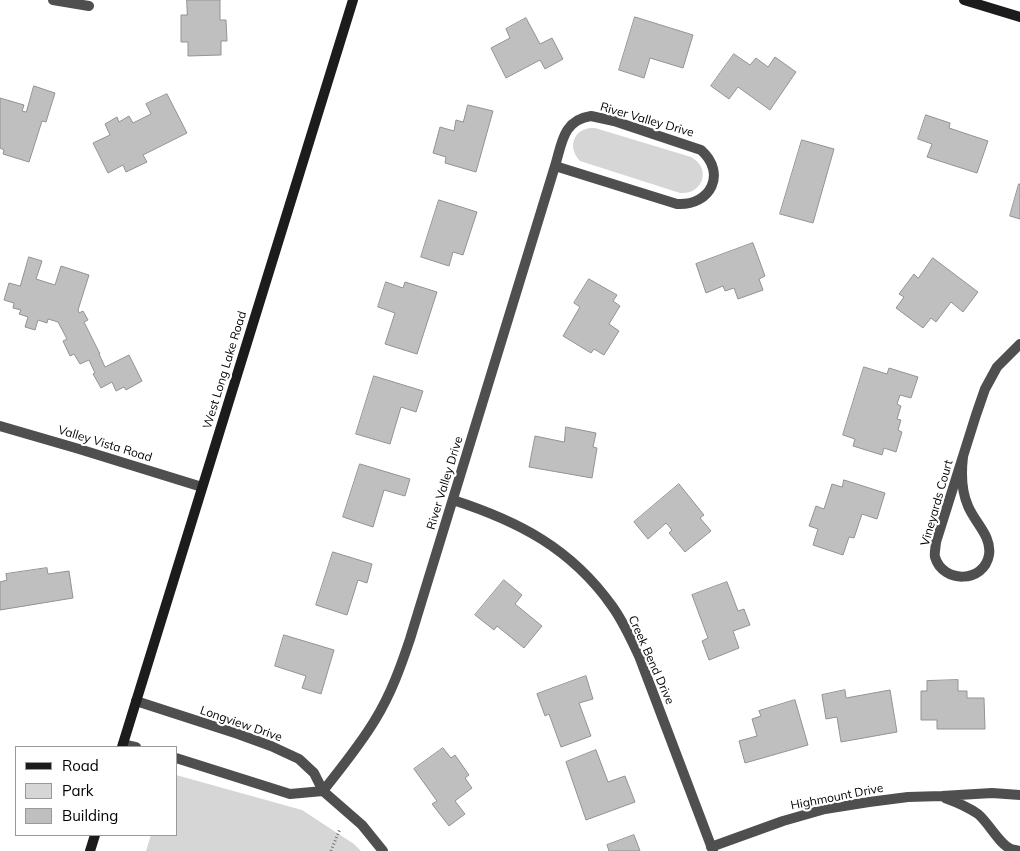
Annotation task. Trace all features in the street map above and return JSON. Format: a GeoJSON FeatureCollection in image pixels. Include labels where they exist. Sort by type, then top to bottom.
{"type":"FeatureCollection","features":[{"type":"Feature","properties":{"kind":"main road","name":"West Long Lake Road"},"geometry":{"type":"LineString","coordinates":[[122,745],[353,0]]}},
{"type":"Feature","properties":{"kind":"main road"},"geometry":{"type":"LineString","coordinates":[[964,0],[1020,17]]}},
{"type":"Feature","properties":{"kind":"main road"},"geometry":{"type":"LineString","coordinates":[[90,851],[95,836]]}},
{"type":"Feature","properties":{"kind":"street"},"geometry":{"type":"LineString","coordinates":[[53,0],[89,6]]}},
{"type":"Feature","properties":{"kind":"street","name":"River Valley Drive"},"geometry":{"type":"LineString","coordinates":[[323,791],[361,742],[376,719],[400,668],[410,639],[452,500],[555,166],[564,137],[568,128],[576,120],[591,116],[614,121],[701,150],[709,159],[714,173],[712,188],[699,200],[692,204],[677,204],[555,166]]}},
{"type":"Feature","properties":{"kind":"street","name":"Vineyards Court"},"geometry":{"type":"LineString","coordinates":[[963,457],[961,472],[964,496],[975,519],[988,539],[990,548],[985,565],[979,571],[966,577],[948,574],[941,568],[935,556],[936,542],[963,457],[985,389],[997,367],[1020,344]]}},
{"type":"Feature","properties":{"kind":"street","name":"Valley Vista Road"},"geometry":{"type":"LineString","coordinates":[[0,426],[79,448],[202,487]]}},
{"type":"Feature","properties":{"kind":"street","name":"Creek Bend Drive"},"geometry":{"type":"LineString","coordinates":[[452,500],[528,530],[551,545],[574,563],[594,583],[613,607],[627,631],[646,674],[712,849]]}},
{"type":"Feature","properties":{"kind":"street","name":"Longview Drive"},"geometry":{"type":"LineString","coordinates":[[136,701],[238,734],[271,746],[299,760],[314,773],[323,791],[348,811],[383,851]]}},
{"type":"Feature","properties":{"kind":"street"},"geometry":{"type":"LineString","coordinates":[[178,759],[290,794],[323,791]]}},
{"type":"Feature","properties":{"kind":"street","name":"Highmount Drive"},"geometry":{"type":"LineString","coordinates":[[712,849],[783,821],[825,809],[908,797],[992,793],[1020,795]]}},
{"type":"Feature","properties":{"kind":"street","name":"Highmount Drive"},"geometry":{"type":"LineString","coordinates":[[942,796],[978,814],[1002,842],[1010,849],[1019,851]]}},
{"type":"Feature","properties":{"kind":"path"},"geometry":{"type":"LineString","coordinates":[[331,851],[340,828]]}},
{"type":"Feature","properties":{"kind":"green space"},"geometry":{"type":"Polygon","coordinates":[[[590,128],[691,157],[698,162],[701,168],[702,180],[694,190],[680,193],[580,161],[574,151],[574,141],[579,133],[590,128]]]}},
{"type":"Feature","properties":{"kind":"green space"},"geometry":{"type":"Polygon","coordinates":[[[178,776],[302,810],[354,844],[361,851],[146,851],[151,836],[178,836],[178,776]]]}},
{"type":"Feature","properties":{"kind":"building"},"geometry":{"type":"Polygon","coordinates":[[[187,0],[220,0],[220,20],[226,20],[227,41],[221,41],[221,55],[188,56],[188,42],[181,42],[181,15],[187,15],[187,0]]]}},
{"type":"Feature","properties":{"kind":"building"},"geometry":{"type":"Polygon","coordinates":[[[635,17],[693,35],[683,68],[650,58],[644,78],[619,70],[635,17]]]}},
{"type":"Feature","properties":{"kind":"building"},"geometry":{"type":"Polygon","coordinates":[[[526,18],[540,44],[552,38],[563,59],[545,69],[540,60],[506,78],[491,48],[510,38],[506,29],[526,18]]]}},
{"type":"Feature","properties":{"kind":"building"},"geometry":{"type":"Polygon","coordinates":[[[734,54],[750,65],[756,58],[768,67],[775,57],[796,72],[770,110],[738,87],[729,99],[711,86],[734,54]]]}},
{"type":"Feature","properties":{"kind":"building"},"geometry":{"type":"Polygon","coordinates":[[[34,86],[55,93],[46,122],[42,121],[29,162],[3,154],[4,150],[0,148],[0,98],[24,105],[22,111],[26,112],[34,86]]]}},
{"type":"Feature","properties":{"kind":"building"},"geometry":{"type":"Polygon","coordinates":[[[167,94],[187,133],[143,155],[147,162],[126,172],[123,165],[108,173],[93,143],[110,135],[105,124],[117,117],[119,122],[129,116],[133,123],[151,114],[146,104],[167,94]]]}},
{"type":"Feature","properties":{"kind":"building"},"geometry":{"type":"Polygon","coordinates":[[[468,105],[493,111],[476,172],[445,163],[446,157],[433,153],[440,127],[454,131],[456,120],[463,122],[468,105]]]}},
{"type":"Feature","properties":{"kind":"building"},"geometry":{"type":"Polygon","coordinates":[[[926,115],[950,123],[949,128],[988,141],[977,173],[927,157],[932,144],[918,139],[926,115]]]}},
{"type":"Feature","properties":{"kind":"building"},"geometry":{"type":"Polygon","coordinates":[[[802,140],[834,149],[813,223],[780,214],[802,140]]]}},
{"type":"Feature","properties":{"kind":"building"},"geometry":{"type":"Polygon","coordinates":[[[1020,184],[1020,219],[1010,216],[1020,184]]]}},
{"type":"Feature","properties":{"kind":"building"},"geometry":{"type":"Polygon","coordinates":[[[439,200],[477,212],[463,255],[453,252],[449,266],[421,257],[439,200]]]}},
{"type":"Feature","properties":{"kind":"building"},"geometry":{"type":"Polygon","coordinates":[[[753,243],[765,276],[759,279],[763,290],[738,299],[734,288],[725,291],[723,286],[706,293],[696,264],[753,243]]]}},
{"type":"Feature","properties":{"kind":"building"},"geometry":{"type":"Polygon","coordinates":[[[29,257],[42,261],[36,279],[55,285],[61,266],[89,275],[78,310],[79,313],[83,311],[88,320],[84,322],[105,367],[129,355],[142,381],[126,390],[124,387],[116,391],[112,382],[101,388],[93,374],[95,373],[89,360],[80,364],[74,354],[70,356],[63,341],[67,339],[58,322],[48,319],[47,323],[38,320],[35,330],[25,327],[28,317],[19,314],[21,310],[13,308],[14,303],[4,300],[9,283],[20,286],[29,257]]]}},
{"type":"Feature","properties":{"kind":"building"},"geometry":{"type":"Polygon","coordinates":[[[933,258],[978,292],[963,312],[951,302],[936,322],[931,318],[923,328],[896,308],[904,297],[899,294],[914,274],[918,278],[933,258]]]}},
{"type":"Feature","properties":{"kind":"building"},"geometry":{"type":"Polygon","coordinates":[[[589,279],[617,295],[613,301],[620,306],[609,324],[619,331],[604,355],[594,349],[591,353],[563,336],[580,307],[574,303],[589,279]]]}},
{"type":"Feature","properties":{"kind":"building"},"geometry":{"type":"Polygon","coordinates":[[[386,282],[403,288],[405,282],[437,292],[417,354],[385,344],[395,313],[378,307],[386,282]]]}},
{"type":"Feature","properties":{"kind":"building"},"geometry":{"type":"Polygon","coordinates":[[[864,367],[887,374],[889,368],[918,377],[911,398],[900,395],[897,404],[901,406],[897,419],[901,420],[898,430],[902,432],[896,452],[884,448],[882,455],[853,446],[855,439],[843,435],[864,367]]]}},
{"type":"Feature","properties":{"kind":"building"},"geometry":{"type":"Polygon","coordinates":[[[374,376],[423,391],[416,412],[401,407],[390,444],[356,434],[374,376]]]}},
{"type":"Feature","properties":{"kind":"building"},"geometry":{"type":"Polygon","coordinates":[[[566,427],[596,433],[593,447],[597,448],[592,478],[529,467],[535,436],[564,442],[566,427]]]}},
{"type":"Feature","properties":{"kind":"building"},"geometry":{"type":"Polygon","coordinates":[[[360,464],[410,479],[405,496],[384,490],[373,527],[343,517],[360,464]]]}},
{"type":"Feature","properties":{"kind":"building"},"geometry":{"type":"Polygon","coordinates":[[[844,480],[885,493],[877,519],[862,514],[854,538],[849,537],[843,555],[813,545],[818,529],[809,526],[816,506],[824,509],[832,484],[842,487],[844,480]]]}},
{"type":"Feature","properties":{"kind":"building"},"geometry":{"type":"Polygon","coordinates":[[[679,484],[704,515],[700,518],[711,531],[685,552],[669,533],[672,530],[666,523],[648,539],[634,522],[679,484]]]}},
{"type":"Feature","properties":{"kind":"building"},"geometry":{"type":"Polygon","coordinates":[[[333,552],[372,564],[367,583],[358,580],[347,615],[316,605],[333,552]]]}},
{"type":"Feature","properties":{"kind":"building"},"geometry":{"type":"Polygon","coordinates":[[[47,568],[48,574],[69,571],[73,598],[0,610],[0,582],[7,580],[6,574],[47,568]]]}},
{"type":"Feature","properties":{"kind":"building"},"geometry":{"type":"Polygon","coordinates":[[[504,580],[522,595],[515,604],[542,626],[524,648],[497,626],[494,630],[475,615],[504,580]]]}},
{"type":"Feature","properties":{"kind":"building"},"geometry":{"type":"Polygon","coordinates":[[[727,582],[738,611],[744,609],[750,625],[733,631],[739,648],[709,660],[702,641],[708,638],[692,595],[727,582]]]}},
{"type":"Feature","properties":{"kind":"building"},"geometry":{"type":"Polygon","coordinates":[[[284,635],[334,650],[321,694],[302,688],[306,676],[275,666],[284,635]]]}},
{"type":"Feature","properties":{"kind":"building"},"geometry":{"type":"Polygon","coordinates":[[[586,676],[593,699],[579,703],[591,736],[561,747],[549,714],[545,716],[537,694],[586,676]]]}},
{"type":"Feature","properties":{"kind":"building"},"geometry":{"type":"Polygon","coordinates":[[[958,680],[958,691],[967,691],[967,698],[984,698],[985,729],[937,729],[937,720],[921,720],[921,691],[927,691],[927,681],[958,680]]]}},
{"type":"Feature","properties":{"kind":"building"},"geometry":{"type":"Polygon","coordinates":[[[845,690],[846,698],[890,690],[897,732],[841,742],[837,717],[826,719],[822,695],[845,690]]]}},
{"type":"Feature","properties":{"kind":"building"},"geometry":{"type":"Polygon","coordinates":[[[795,700],[808,745],[745,763],[739,741],[757,736],[752,719],[761,716],[759,711],[795,700]]]}},
{"type":"Feature","properties":{"kind":"building"},"geometry":{"type":"Polygon","coordinates":[[[443,748],[451,758],[455,755],[469,775],[465,778],[472,788],[455,801],[465,814],[449,826],[432,804],[437,801],[414,769],[443,748]]]}},
{"type":"Feature","properties":{"kind":"building"},"geometry":{"type":"Polygon","coordinates":[[[596,750],[608,782],[625,776],[635,802],[586,820],[566,762],[596,750]]]}},
{"type":"Feature","properties":{"kind":"building"},"geometry":{"type":"Polygon","coordinates":[[[634,835],[640,851],[609,851],[607,845],[634,835]]]}}]}
